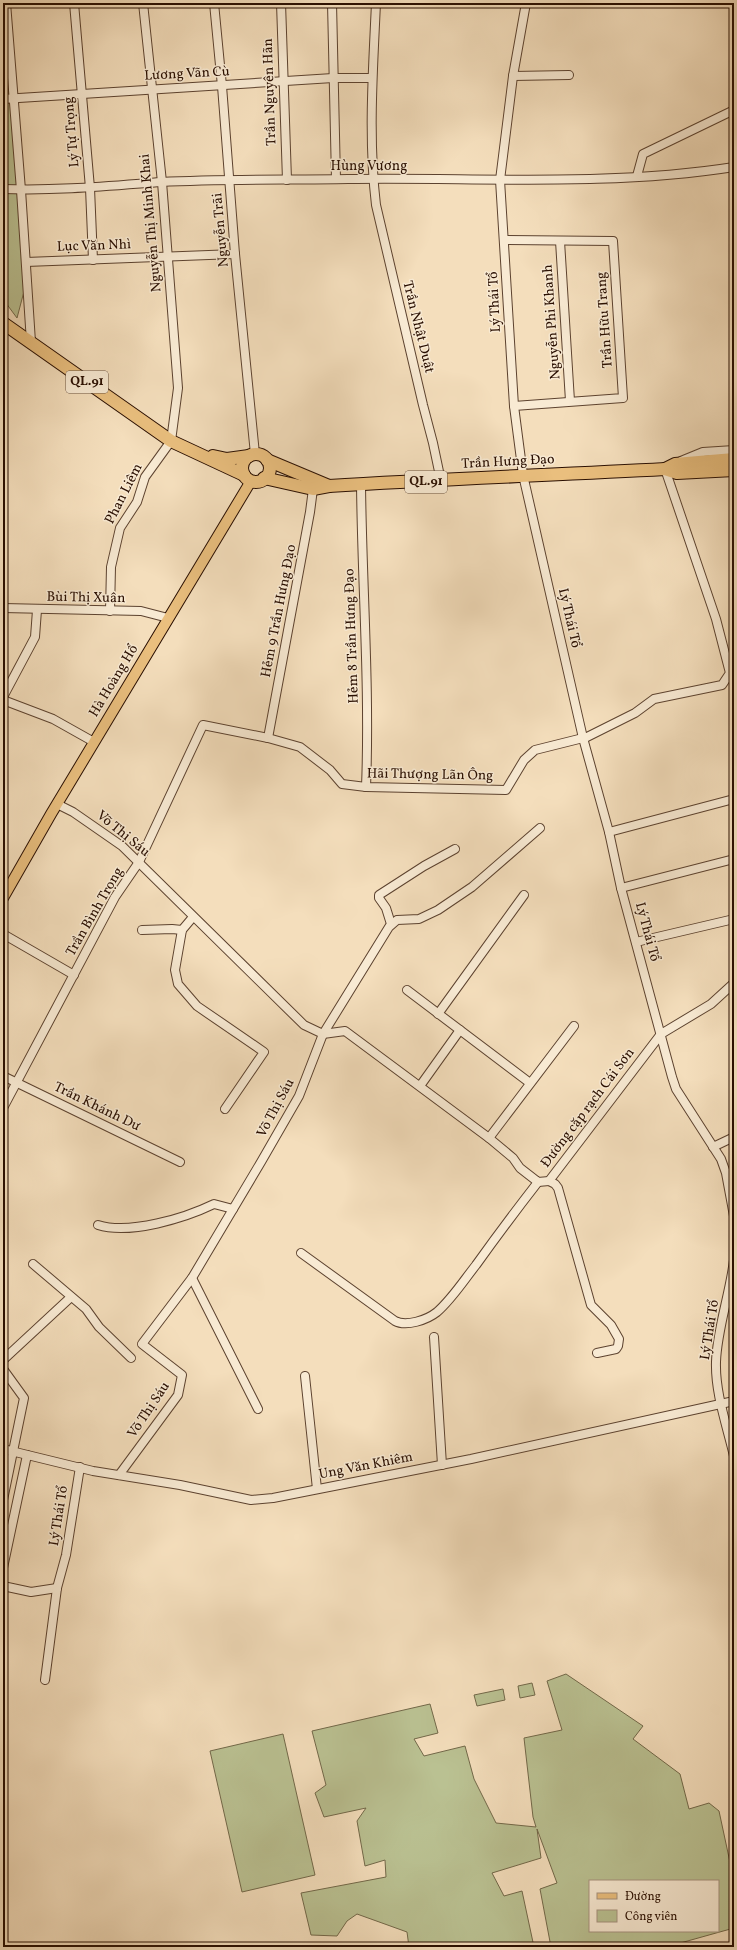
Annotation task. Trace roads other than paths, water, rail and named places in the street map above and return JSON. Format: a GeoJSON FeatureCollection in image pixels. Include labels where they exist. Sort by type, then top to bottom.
{"type":"FeatureCollection","features":[{"type":"Feature","properties":{"kind":"highway","name":"QL.91"},"geometry":{"type":"LineString","coordinates":[[3,323],[171,442],[247,478]]}},
{"type":"Feature","properties":{"kind":"highway","name":"QL.91"},"geometry":{"type":"LineString","coordinates":[[171,442],[202,453],[227,459],[252,455]]}},
{"type":"Feature","properties":{"kind":"highway"},"geometry":{"type":"LineString","coordinates":[[252,455],[264,457],[267,460],[269,470],[264,478],[260,481],[247,478],[243,462],[252,455]]}},
{"type":"Feature","properties":{"kind":"highway","name":"QL.91"},"geometry":{"type":"LineString","coordinates":[[670,466],[733,459]]}},
{"type":"Feature","properties":{"kind":"highway","name":"Trần Hưng Đạo"},"geometry":{"type":"LineString","coordinates":[[267,460],[329,486]]}},
{"type":"Feature","properties":{"kind":"highway","name":"Trần Hưng Đạo"},"geometry":{"type":"LineString","coordinates":[[264,478],[313,489],[329,486],[441,481],[670,466]]}},
{"type":"Feature","properties":{"kind":"main road","name":"Hà Hoàng Hổ"},"geometry":{"type":"LineString","coordinates":[[3,898],[168,618],[247,478]]}},
{"type":"Feature","properties":{"kind":"street"},"geometry":{"type":"LineString","coordinates":[[6,3],[21,190],[31,342]]}},
{"type":"Feature","properties":{"kind":"street","name":"Lý Tự Trọng"},"geometry":{"type":"LineString","coordinates":[[74,3],[90,188],[93,260]]}},
{"type":"Feature","properties":{"kind":"street","name":"Nguyễn Thị Minh Khai"},"geometry":{"type":"LineString","coordinates":[[143,3],[162,182],[166,257],[172,306],[178,388],[171,442]]}},
{"type":"Feature","properties":{"kind":"street","name":"Nguyễn Trãi"},"geometry":{"type":"LineString","coordinates":[[214,3],[252,455]]}},
{"type":"Feature","properties":{"kind":"street","name":"Trần Nguyên Hãn"},"geometry":{"type":"LineString","coordinates":[[281,3],[282,81],[286,180]]}},
{"type":"Feature","properties":{"kind":"street"},"geometry":{"type":"LineString","coordinates":[[332,3],[336,179]]}},
{"type":"Feature","properties":{"kind":"street","name":"Trần Nhật Duật"},"geometry":{"type":"LineString","coordinates":[[376,3],[372,78],[372,178],[376,205],[441,481]]}},
{"type":"Feature","properties":{"kind":"street","name":"Lý Thái Tổ"},"geometry":{"type":"LineString","coordinates":[[526,3],[513,76],[500,180],[514,406],[523,475],[583,738],[676,1089],[714,1146],[726,1173],[734,1216]]}},
{"type":"Feature","properties":{"kind":"street"},"geometry":{"type":"LineString","coordinates":[[513,76],[569,75]]}},
{"type":"Feature","properties":{"kind":"street","name":"Lương Vãn Cù"},"geometry":{"type":"LineString","coordinates":[[3,99],[333,78],[372,78]]}},
{"type":"Feature","properties":{"kind":"street"},"geometry":{"type":"LineString","coordinates":[[637,176],[643,154],[734,110]]}},
{"type":"Feature","properties":{"kind":"street","name":"Hùng Vương"},"geometry":{"type":"LineString","coordinates":[[3,189],[21,190],[90,188],[162,182],[372,178],[500,180],[686,175],[734,167]]}},
{"type":"Feature","properties":{"kind":"street"},"geometry":{"type":"LineString","coordinates":[[504,240],[560,241]]}},
{"type":"Feature","properties":{"kind":"street","name":"Trần Hữu Trang"},"geometry":{"type":"LineString","coordinates":[[560,241],[613,241],[623,398],[570,401]]}},
{"type":"Feature","properties":{"kind":"street","name":"Nguyễn Phi Khanh"},"geometry":{"type":"LineString","coordinates":[[560,241],[570,401]]}},
{"type":"Feature","properties":{"kind":"street","name":"Lục Văn Nhì"},"geometry":{"type":"LineString","coordinates":[[26,262],[235,254]]}},
{"type":"Feature","properties":{"kind":"street"},"geometry":{"type":"LineString","coordinates":[[514,406],[570,401]]}},
{"type":"Feature","properties":{"kind":"street","name":"Phan Liêm"},"geometry":{"type":"LineString","coordinates":[[110,611],[111,567],[120,528],[137,502],[145,477],[171,442]]}},
{"type":"Feature","properties":{"kind":"street","name":"Hãi Thượng Lãn Ông"},"geometry":{"type":"LineString","coordinates":[[203,725],[268,738],[300,747],[330,770],[342,784],[366,787],[506,790],[524,760],[535,750],[583,738],[635,713],[654,699],[722,685],[730,673],[716,619],[670,466]]}},
{"type":"Feature","properties":{"kind":"street","name":"Hẻm 8 Trần Hưng Đạo"},"geometry":{"type":"LineString","coordinates":[[361,484],[368,739],[366,787]]}},
{"type":"Feature","properties":{"kind":"street","name":"Hẻm 9 Trần Hưng Đạo"},"geometry":{"type":"LineString","coordinates":[[268,738],[302,558],[313,489]]}},
{"type":"Feature","properties":{"kind":"street","name":"Bùi Thị Xuân"},"geometry":{"type":"LineString","coordinates":[[3,608],[37,610],[141,611],[168,618]]}},
{"type":"Feature","properties":{"kind":"street"},"geometry":{"type":"LineString","coordinates":[[37,610],[35,637],[3,698],[53,719],[94,742]]}},
{"type":"Feature","properties":{"kind":"street","name":"Trần Bình Trọng"},"geometry":{"type":"LineString","coordinates":[[3,1108],[115,897],[139,862],[203,725]]}},
{"type":"Feature","properties":{"kind":"street"},"geometry":{"type":"LineString","coordinates":[[609,832],[730,800]]}},
{"type":"Feature","properties":{"kind":"street","name":"Võ Thị Sáu"},"geometry":{"type":"LineString","coordinates":[[57,804],[73,812],[110,837],[139,862],[304,1025],[323,1034],[299,1096],[192,1278],[142,1344],[182,1375],[178,1396],[119,1476]]}},
{"type":"Feature","properties":{"kind":"street"},"geometry":{"type":"LineString","coordinates":[[323,1034],[391,924],[397,920],[419,919],[438,910],[472,887],[540,828]]}},
{"type":"Feature","properties":{"kind":"street"},"geometry":{"type":"LineString","coordinates":[[391,924],[386,908],[379,898],[379,895],[424,866],[455,849]]}},
{"type":"Feature","properties":{"kind":"street"},"geometry":{"type":"LineString","coordinates":[[622,888],[734,859]]}},
{"type":"Feature","properties":{"kind":"street"},"geometry":{"type":"LineString","coordinates":[[438,1014],[524,895]]}},
{"type":"Feature","properties":{"kind":"street"},"geometry":{"type":"LineString","coordinates":[[193,917],[182,930],[175,970],[178,984],[197,1006],[264,1052],[225,1109]]}},
{"type":"Feature","properties":{"kind":"street"},"geometry":{"type":"LineString","coordinates":[[636,942],[734,919]]}},
{"type":"Feature","properties":{"kind":"street"},"geometry":{"type":"LineString","coordinates":[[142,930],[182,930]]}},
{"type":"Feature","properties":{"kind":"street"},"geometry":{"type":"LineString","coordinates":[[3,934],[74,975]]}},
{"type":"Feature","properties":{"kind":"street","name":"Đường cặp rạch Cái Sơn"},"geometry":{"type":"LineString","coordinates":[[323,1034],[344,1031],[489,1138],[512,1158],[520,1168],[538,1182],[549,1181],[661,1034],[711,1004],[734,983]]}},
{"type":"Feature","properties":{"kind":"street"},"geometry":{"type":"LineString","coordinates":[[407,990],[530,1083]]}},
{"type":"Feature","properties":{"kind":"street"},"geometry":{"type":"LineString","coordinates":[[489,1138],[574,1026]]}},
{"type":"Feature","properties":{"kind":"street"},"geometry":{"type":"LineString","coordinates":[[420,1086],[460,1030]]}},
{"type":"Feature","properties":{"kind":"street","name":"Trần Khánh Dư"},"geometry":{"type":"LineString","coordinates":[[3,1076],[180,1162]]}},
{"type":"Feature","properties":{"kind":"street"},"geometry":{"type":"LineString","coordinates":[[714,1146],[734,1137]]}},
{"type":"Feature","properties":{"kind":"street"},"geometry":{"type":"LineString","coordinates":[[549,1181],[555,1184],[558,1188],[591,1305],[611,1326],[619,1339],[616,1349],[597,1352]]}},
{"type":"Feature","properties":{"kind":"street"},"geometry":{"type":"LineString","coordinates":[[301,1253],[394,1321],[399,1324],[410,1323],[431,1315],[440,1309],[458,1289],[538,1182]]}},
{"type":"Feature","properties":{"kind":"street"},"geometry":{"type":"LineString","coordinates":[[98,1225],[117,1229],[138,1226],[189,1215],[214,1204],[221,1204],[233,1209]]}},
{"type":"Feature","properties":{"kind":"street","name":"Lý Thái Tổ"},"geometry":{"type":"LineString","coordinates":[[734,1260],[732,1282],[716,1362],[722,1404],[734,1456]]}},
{"type":"Feature","properties":{"kind":"street"},"geometry":{"type":"LineString","coordinates":[[33,1264],[86,1309],[99,1327],[131,1358]]}},
{"type":"Feature","properties":{"kind":"street"},"geometry":{"type":"LineString","coordinates":[[192,1278],[258,1409]]}},
{"type":"Feature","properties":{"kind":"street"},"geometry":{"type":"LineString","coordinates":[[3,1360],[71,1297]]}},
{"type":"Feature","properties":{"kind":"street"},"geometry":{"type":"LineString","coordinates":[[434,1337],[442,1465]]}},
{"type":"Feature","properties":{"kind":"street"},"geometry":{"type":"LineString","coordinates":[[3,1369],[24,1398],[12,1450],[3,1500]]}},
{"type":"Feature","properties":{"kind":"street"},"geometry":{"type":"LineString","coordinates":[[305,1376],[317,1489]]}},
{"type":"Feature","properties":{"kind":"street","name":"Ung Văn Khiêm"},"geometry":{"type":"LineString","coordinates":[[3,1449],[119,1476],[180,1485],[251,1500],[273,1498],[442,1465],[722,1404],[734,1400]]}},
{"type":"Feature","properties":{"kind":"street"},"geometry":{"type":"LineString","coordinates":[[3,1568],[27,1455]]}},
{"type":"Feature","properties":{"kind":"street","name":"Lý Thái Tổ"},"geometry":{"type":"LineString","coordinates":[[45,1680],[57,1588],[66,1555],[80,1467]]}},
{"type":"Feature","properties":{"kind":"street"},"geometry":{"type":"LineString","coordinates":[[3,1586],[31,1592],[57,1588]]}}]}
